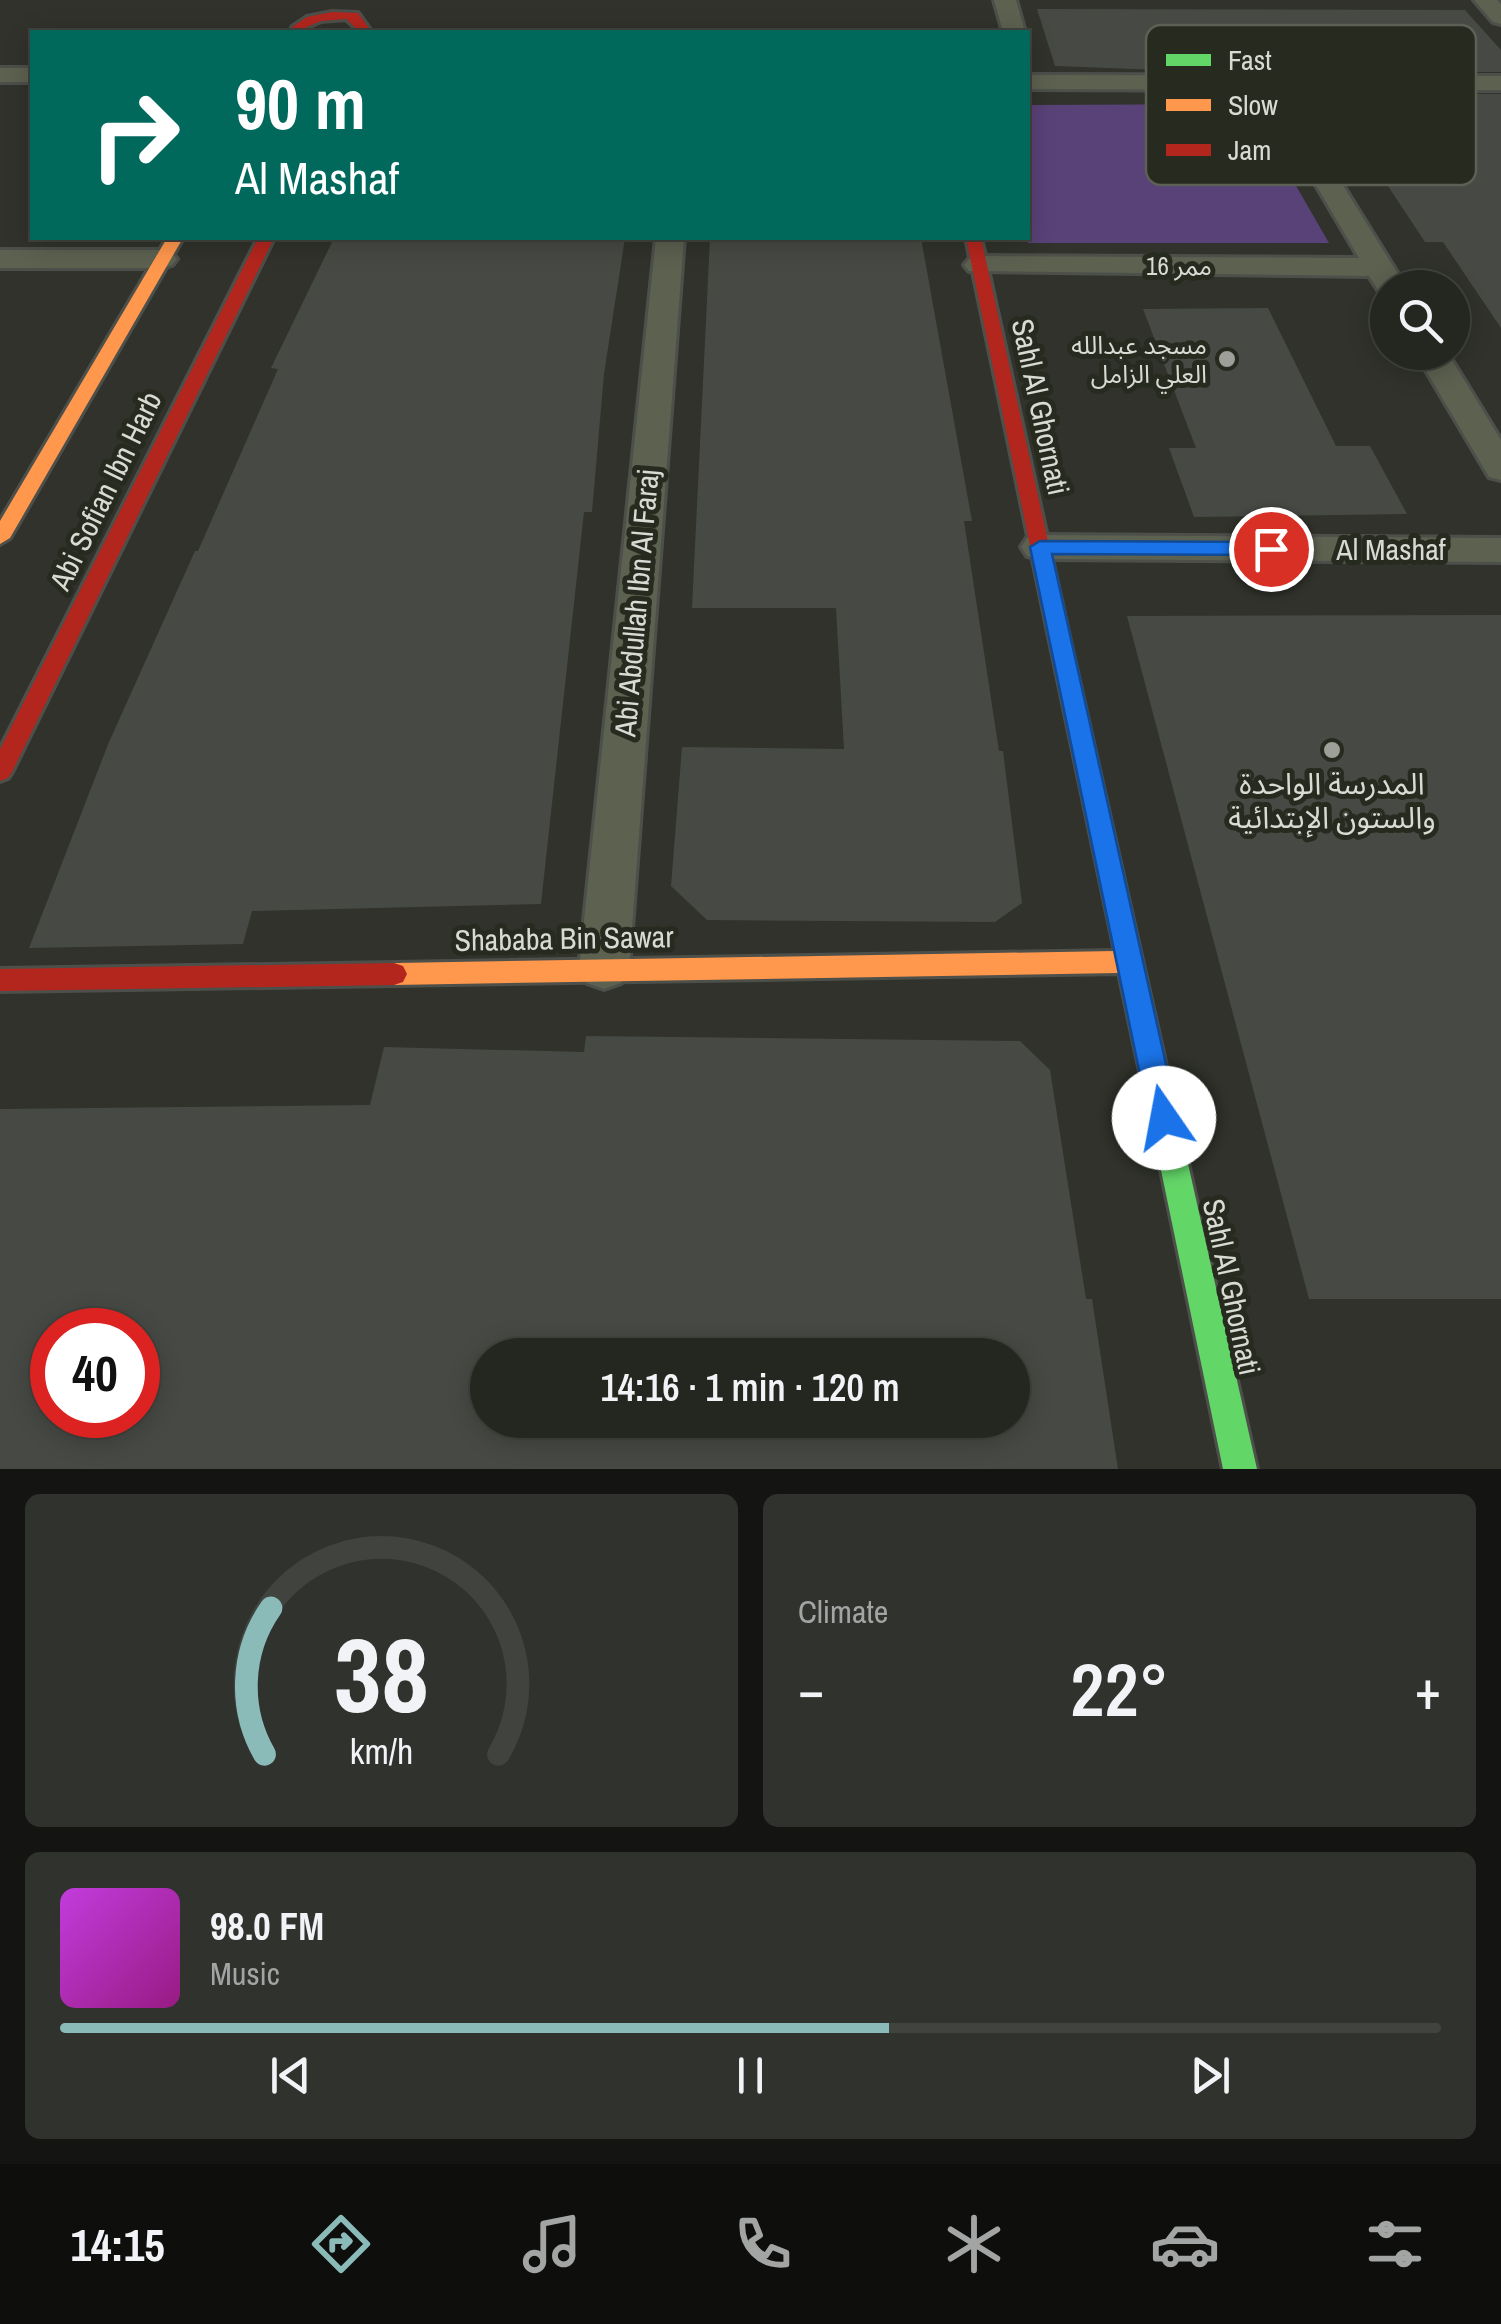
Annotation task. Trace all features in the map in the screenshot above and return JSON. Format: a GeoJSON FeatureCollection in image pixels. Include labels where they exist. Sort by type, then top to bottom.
{"type":"FeatureCollection","features":[{"type":"Feature","properties":{"kind":"street"},"geometry":{"type":"LineString","coordinates":[[296,30],[306,0]]}},
{"type":"Feature","properties":{"kind":"street"},"geometry":{"type":"LineString","coordinates":[[1004,0],[1013,30]]}},
{"type":"Feature","properties":{"kind":"street"},"geometry":{"type":"LineString","coordinates":[[1484,0],[1501,17]]}},
{"type":"Feature","properties":{"kind":"street"},"geometry":{"type":"LineString","coordinates":[[296,30],[312,17],[334,14],[354,16],[368,26]]}},
{"type":"Feature","properties":{"kind":"street"},"geometry":{"type":"LineString","coordinates":[[0,75],[30,74]]}},
{"type":"Feature","properties":{"kind":"street"},"geometry":{"type":"LineString","coordinates":[[1030,80],[1146,81]]}},
{"type":"Feature","properties":{"kind":"street"},"geometry":{"type":"LineString","coordinates":[[1476,83],[1501,83]]}},
{"type":"Feature","properties":{"kind":"street"},"geometry":{"type":"LineString","coordinates":[[1330,185],[1381,270]]}},
{"type":"Feature","properties":{"kind":"street","name":"Abi Sofian Ibn Harb"},"geometry":{"type":"LineString","coordinates":[[0,772],[265,240]]}},
{"type":"Feature","properties":{"kind":"street","name":"Abi Abdullah Ibn Al Faraj"},"geometry":{"type":"LineString","coordinates":[[604,968],[670,240]]}},
{"type":"Feature","properties":{"kind":"street"},"geometry":{"type":"LineString","coordinates":[[0,259],[168,248]]}},
{"type":"Feature","properties":{"kind":"street","name":"Abi Sofian Ibn Harb"},"geometry":{"type":"LineString","coordinates":[[0,538],[168,248]]}},
{"type":"Feature","properties":{"kind":"street","name":"ممر 16"},"geometry":{"type":"LineString","coordinates":[[976,252],[1370,276]]}},
{"type":"Feature","properties":{"kind":"street","name":"Sahl Al Ghornati"},"geometry":{"type":"LineString","coordinates":[[976,252],[1240,1469]]}},
{"type":"Feature","properties":{"kind":"street"},"geometry":{"type":"LineString","coordinates":[[1442,370],[1501,469]]}},
{"type":"Feature","properties":{"kind":"street","name":"Al Mashaf"},"geometry":{"type":"LineString","coordinates":[[1040,547],[1501,550]]}},
{"type":"Feature","properties":{"kind":"street","name":"Shababa Bin Sawar"},"geometry":{"type":"LineString","coordinates":[[0,980],[1130,962]]}},
{"type":"Feature","properties":{"kind":"shaded area"},"geometry":{"type":"Polygon","coordinates":[[[1146,104],[1146,185],[1296,185],[1329,243],[1028,243],[1030,105],[1146,104]]]}},
{"type":"Feature","properties":{"kind":"building"},"geometry":{"type":"Polygon","coordinates":[[[1037,9],[1465,10],[1501,50],[1501,72],[1476,72],[1476,25],[1146,25],[1146,69],[1055,66],[1037,9]]]}},
{"type":"Feature","properties":{"kind":"building"},"geometry":{"type":"Polygon","coordinates":[[[1476,94],[1501,94],[1501,328],[1470,282],[1470,270],[1462,270],[1443,242],[1425,242],[1387,185],[1476,185],[1476,94]]]}},
{"type":"Feature","properties":{"kind":"building"},"geometry":{"type":"Polygon","coordinates":[[[333,240],[625,240],[604,374],[592,512],[584,512],[541,904],[252,911],[243,944],[29,948],[109,742],[278,369],[271,368],[333,240]]]}},
{"type":"Feature","properties":{"kind":"building"},"geometry":{"type":"Polygon","coordinates":[[[710,240],[921,240],[972,521],[964,521],[999,751],[1003,751],[1022,903],[995,922],[707,920],[671,886],[682,747],[844,749],[836,608],[692,608],[710,240]]]}},
{"type":"Feature","properties":{"kind":"building"},"geometry":{"type":"Polygon","coordinates":[[[1268,308],[1336,446],[1370,446],[1407,514],[1194,517],[1169,448],[1196,448],[1143,309],[1268,308]]]}},
{"type":"Feature","properties":{"kind":"building"},"geometry":{"type":"Polygon","coordinates":[[[1501,615],[1501,1299],[1309,1299],[1127,616],[1501,615]]]}},
{"type":"Feature","properties":{"kind":"building"},"geometry":{"type":"Polygon","coordinates":[[[586,1036],[1020,1041],[1050,1070],[1118,1469],[0,1469],[0,1109],[370,1105],[384,1047],[584,1052],[586,1036]]]}},
{"type":"Feature","properties":{"kind":"traffic: fast"},"geometry":{"type":"LineString","coordinates":[[1170,1146],[1240,1469]]}},
{"type":"Feature","properties":{"kind":"traffic: slow"},"geometry":{"type":"LineString","coordinates":[[0,538],[174,240]]}},
{"type":"Feature","properties":{"kind":"traffic: slow"},"geometry":{"type":"LineString","coordinates":[[1058,632],[1170,1146]]}},
{"type":"Feature","properties":{"kind":"traffic: slow"},"geometry":{"type":"LineString","coordinates":[[394,974],[1130,962]]}},
{"type":"Feature","properties":{"kind":"traffic: jam"},"geometry":{"type":"LineString","coordinates":[[298,27],[318,18],[346,15],[354,16],[364,30]]}},
{"type":"Feature","properties":{"kind":"traffic: jam"},"geometry":{"type":"LineString","coordinates":[[0,772],[265,240]]}},
{"type":"Feature","properties":{"kind":"traffic: jam"},"geometry":{"type":"LineString","coordinates":[[973,240],[1058,632]]}},
{"type":"Feature","properties":{"kind":"traffic: jam"},"geometry":{"type":"LineString","coordinates":[[0,980],[394,974]]}},
{"type":"Feature","properties":{"kind":"place","name":"مسجد عبدالله العلي الزامل"},"geometry":{"type":"Point","coordinates":[1227,359]}},
{"type":"Feature","properties":{"kind":"place","name":"المدرسة الواحدة والستون الإبتدائية"},"geometry":{"type":"Point","coordinates":[1332,750]}},
{"type":"Feature","properties":{"kind":"route"},"geometry":{"type":"LineString","coordinates":[[1164,1118],[1040,547],[1271,549]]}}]}
